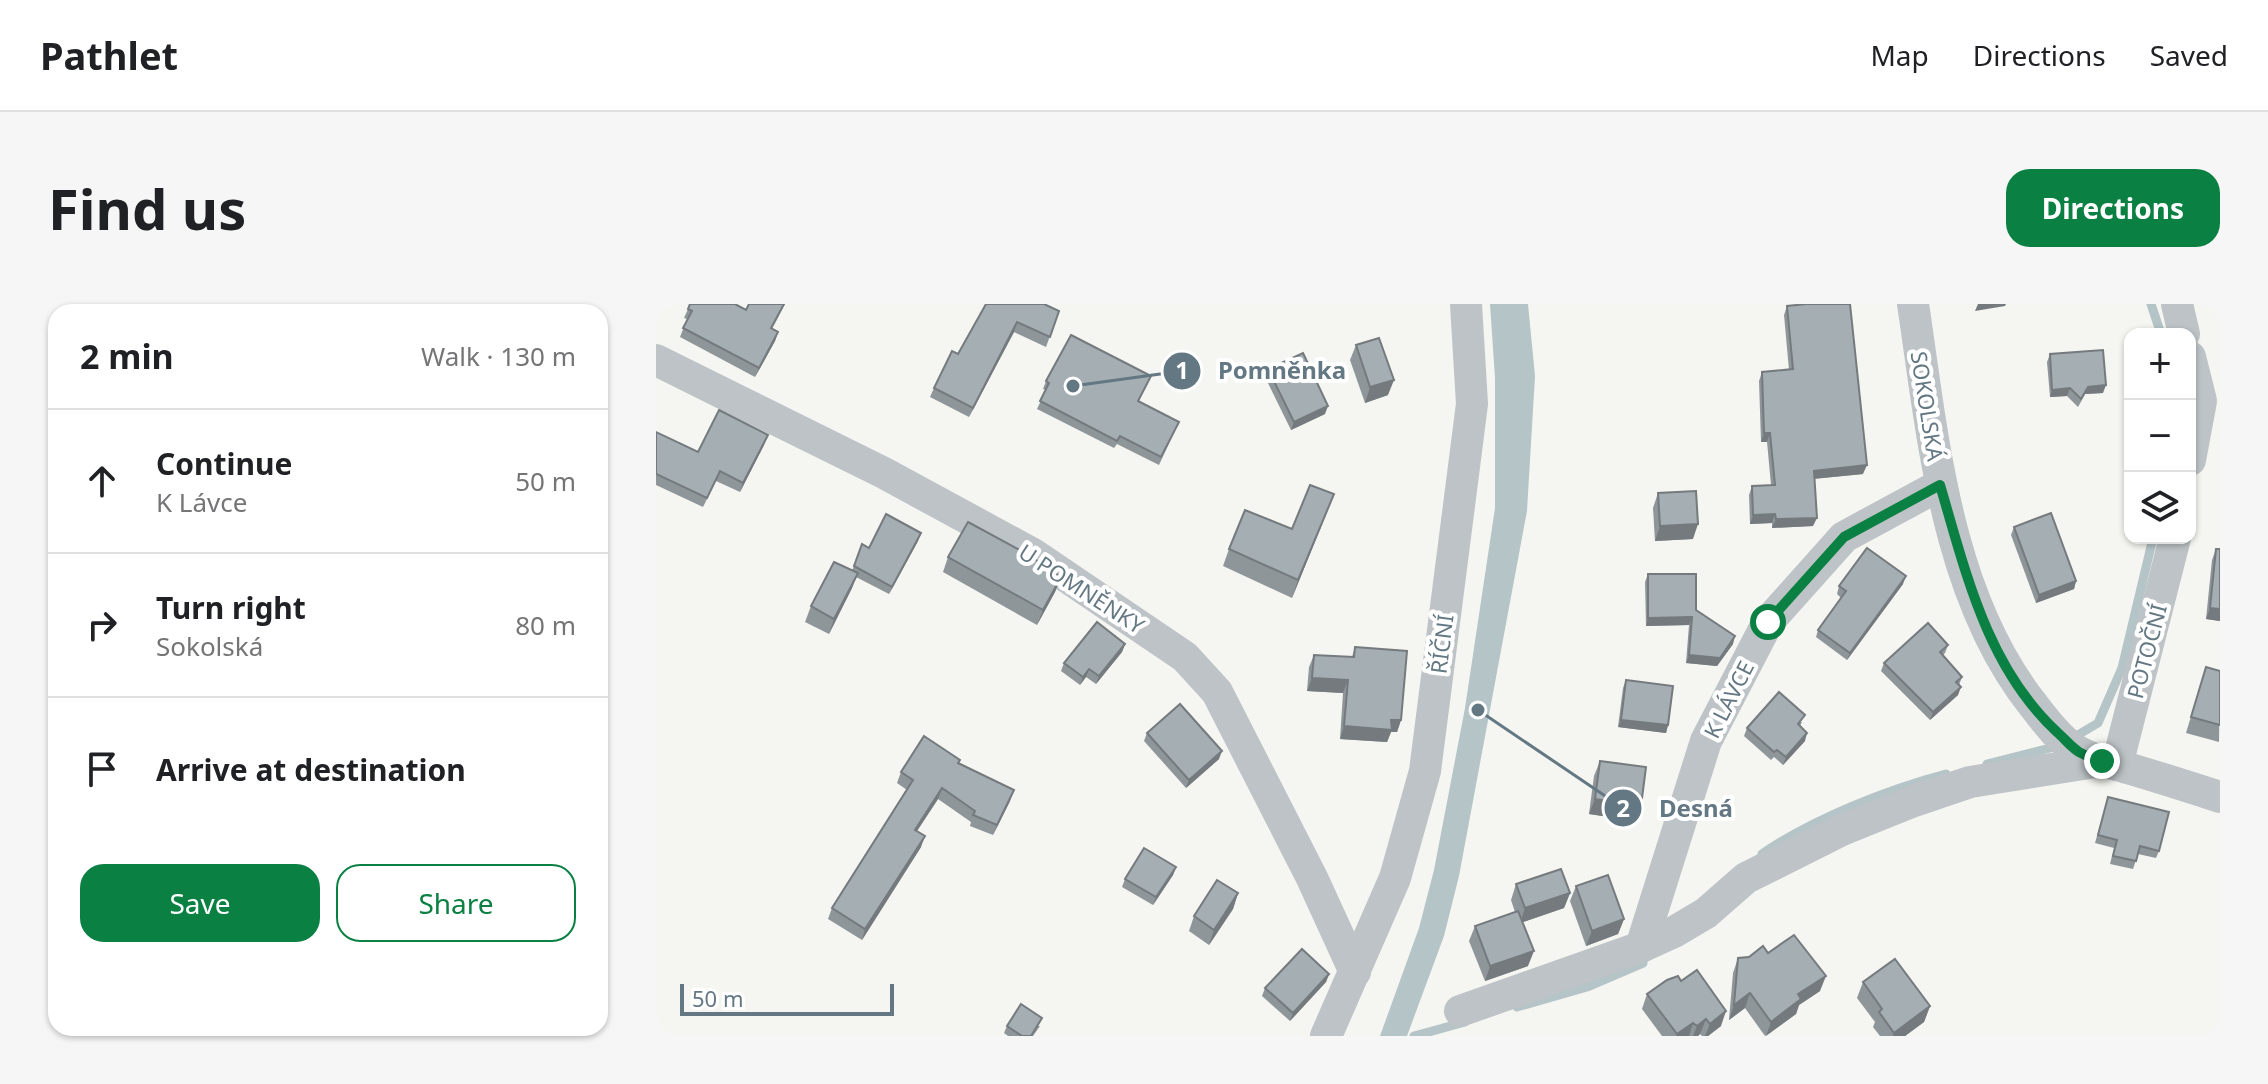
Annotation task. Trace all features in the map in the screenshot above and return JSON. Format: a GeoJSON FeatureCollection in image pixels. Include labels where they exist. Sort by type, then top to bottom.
{"type":"FeatureCollection","features":[{"type":"Feature","properties":{"kind":"street","name":"ŘÍČNÍ"},"geometry":{"type":"LineString","coordinates":[[1326,1036],[1395,878],[1425,771],[1472,404],[1466,304]]}},
{"type":"Feature","properties":{"kind":"street","name":"SOKOLSKÁ"},"geometry":{"type":"LineString","coordinates":[[1913,304],[1940,485],[1964,568],[1994,647],[2009,672],[2044,720],[2099,759],[2220,797]]}},
{"type":"Feature","properties":{"kind":"street"},"geometry":{"type":"LineString","coordinates":[[2177,304],[2183,328]]}},
{"type":"Feature","properties":{"kind":"street","name":"U POMNĚNKY"},"geometry":{"type":"LineString","coordinates":[[656,360],[884,473],[1033,554],[1185,657],[1217,692],[1312,878],[1355,972]]}},
{"type":"Feature","properties":{"kind":"street"},"geometry":{"type":"LineString","coordinates":[[2196,381],[2201,401],[2196,428]]}},
{"type":"Feature","properties":{"kind":"street","name":"K LÁVCE"},"geometry":{"type":"LineString","coordinates":[[1655,940],[1706,741],[1768,622],[1844,537],[1940,485]]}},
{"type":"Feature","properties":{"kind":"street","name":"POTOČNÍ"},"geometry":{"type":"LineString","coordinates":[[2099,759],[2173,544]]}},
{"type":"Feature","properties":{"kind":"street"},"geometry":{"type":"LineString","coordinates":[[1460,1011],[1655,940],[1706,913],[1746,878],[1842,830],[1900,806],[1970,782],[2099,759]]}},
{"type":"Feature","properties":{"kind":"shaded area"},"geometry":{"type":"Polygon","coordinates":[[[1490,304],[1528,304],[1535,376],[1527,511],[1459,876],[1444,936],[1407,1036],[1380,1036],[1419,928],[1434,870],[1465,708],[1495,508],[1495,378],[1490,304]]]}},
{"type":"Feature","properties":{"kind":"building"},"geometry":{"type":"Polygon","coordinates":[[[690,304],[735,304],[746,310],[749,304],[784,304],[771,328],[778,332],[759,368],[683,328],[692,311],[688,309],[690,304]]]}},
{"type":"Feature","properties":{"kind":"building"},"geometry":{"type":"Polygon","coordinates":[[[986,304],[1044,304],[1059,311],[1050,337],[1017,322],[973,408],[934,388],[952,351],[958,354],[986,304]]]}},
{"type":"Feature","properties":{"kind":"building"},"geometry":{"type":"Polygon","coordinates":[[[1850,304],[1867,465],[1814,471],[1817,518],[1776,519],[1775,514],[1753,515],[1752,486],[1775,485],[1770,433],[1764,433],[1762,372],[1793,369],[1787,306],[1850,304]]]}},
{"type":"Feature","properties":{"kind":"building"},"geometry":{"type":"Polygon","coordinates":[[[1071,335],[1151,376],[1138,401],[1179,422],[1161,457],[1120,436],[1117,441],[1040,401],[1049,383],[1046,381],[1071,335]]]}},
{"type":"Feature","properties":{"kind":"building"},"geometry":{"type":"Polygon","coordinates":[[[1379,338],[1394,380],[1370,387],[1356,345],[1379,338]]]}},
{"type":"Feature","properties":{"kind":"building"},"geometry":{"type":"Polygon","coordinates":[[[2103,350],[2106,385],[2088,387],[2081,399],[2070,388],[2052,390],[2050,354],[2103,350]]]}},
{"type":"Feature","properties":{"kind":"building"},"geometry":{"type":"Polygon","coordinates":[[[1303,353],[1328,406],[1294,422],[1268,369],[1303,353]]]}},
{"type":"Feature","properties":{"kind":"building"},"geometry":{"type":"Polygon","coordinates":[[[719,410],[768,435],[743,483],[720,471],[707,498],[656,474],[656,432],[698,452],[719,410]]]}},
{"type":"Feature","properties":{"kind":"building"},"geometry":{"type":"Polygon","coordinates":[[[1310,485],[1334,494],[1298,580],[1229,549],[1245,510],[1292,529],[1310,485]]]}},
{"type":"Feature","properties":{"kind":"building"},"geometry":{"type":"Polygon","coordinates":[[[1696,491],[1698,524],[1660,526],[1658,493],[1696,491]]]}},
{"type":"Feature","properties":{"kind":"building"},"geometry":{"type":"Polygon","coordinates":[[[2051,513],[2076,581],[2039,595],[2014,527],[2051,513]]]}},
{"type":"Feature","properties":{"kind":"building"},"geometry":{"type":"Polygon","coordinates":[[[886,514],[921,533],[892,587],[854,566],[862,544],[869,548],[886,514]]]}},
{"type":"Feature","properties":{"kind":"building"},"geometry":{"type":"Polygon","coordinates":[[[968,522],[1029,555],[1061,577],[1043,610],[948,557],[968,522]]]}},
{"type":"Feature","properties":{"kind":"building"},"geometry":{"type":"Polygon","coordinates":[[[1867,548],[1906,576],[1850,653],[1818,630],[1846,591],[1839,586],[1867,548]]]}},
{"type":"Feature","properties":{"kind":"building"},"geometry":{"type":"Polygon","coordinates":[[[2216,549],[2220,549],[2220,609],[2210,608],[2216,549]]]}},
{"type":"Feature","properties":{"kind":"building"},"geometry":{"type":"Polygon","coordinates":[[[834,562],[858,573],[834,619],[811,606],[834,562]]]}},
{"type":"Feature","properties":{"kind":"building"},"geometry":{"type":"Polygon","coordinates":[[[1648,574],[1696,574],[1696,610],[1735,636],[1720,658],[1689,655],[1692,617],[1648,618],[1648,574]]]}},
{"type":"Feature","properties":{"kind":"building"},"geometry":{"type":"Polygon","coordinates":[[[1097,622],[1125,644],[1099,676],[1089,669],[1083,677],[1064,663],[1097,622]]]}},
{"type":"Feature","properties":{"kind":"building"},"geometry":{"type":"Polygon","coordinates":[[[1928,623],[1948,645],[1940,652],[1962,677],[1956,682],[1961,687],[1933,712],[1884,663],[1928,623]]]}},
{"type":"Feature","properties":{"kind":"building"},"geometry":{"type":"Polygon","coordinates":[[[1355,647],[1407,651],[1401,720],[1391,720],[1392,730],[1344,726],[1348,680],[1312,678],[1314,655],[1354,657],[1355,647]]]}},
{"type":"Feature","properties":{"kind":"building"},"geometry":{"type":"Polygon","coordinates":[[[2206,667],[2220,671],[2220,725],[2191,717],[2206,667]]]}},
{"type":"Feature","properties":{"kind":"building"},"geometry":{"type":"Polygon","coordinates":[[[1626,680],[1673,686],[1668,725],[1621,720],[1626,680]]]}},
{"type":"Feature","properties":{"kind":"building"},"geometry":{"type":"Polygon","coordinates":[[[1779,692],[1805,715],[1798,724],[1807,733],[1786,757],[1777,750],[1774,752],[1747,728],[1779,692]]]}},
{"type":"Feature","properties":{"kind":"building"},"geometry":{"type":"Polygon","coordinates":[[[1180,704],[1222,751],[1189,780],[1147,733],[1180,704]]]}},
{"type":"Feature","properties":{"kind":"building"},"geometry":{"type":"Polygon","coordinates":[[[924,736],[960,760],[958,763],[1014,790],[997,825],[973,815],[975,811],[942,788],[915,830],[925,836],[865,929],[832,908],[913,780],[901,772],[924,736]]]}},
{"type":"Feature","properties":{"kind":"building"},"geometry":{"type":"Polygon","coordinates":[[[1600,761],[1646,767],[1641,806],[1595,799],[1600,761]]]}},
{"type":"Feature","properties":{"kind":"building"},"geometry":{"type":"Polygon","coordinates":[[[2108,797],[2169,812],[2159,851],[2140,846],[2136,861],[2113,856],[2117,840],[2098,835],[2108,797]]]}},
{"type":"Feature","properties":{"kind":"building"},"geometry":{"type":"Polygon","coordinates":[[[1144,848],[1176,867],[1156,897],[1125,879],[1144,848]]]}},
{"type":"Feature","properties":{"kind":"building"},"geometry":{"type":"Polygon","coordinates":[[[1561,869],[1570,893],[1525,908],[1516,884],[1561,869]]]}},
{"type":"Feature","properties":{"kind":"building"},"geometry":{"type":"Polygon","coordinates":[[[1608,875],[1624,919],[1592,931],[1576,886],[1608,875]]]}},
{"type":"Feature","properties":{"kind":"building"},"geometry":{"type":"Polygon","coordinates":[[[1217,880],[1238,893],[1214,930],[1194,916],[1217,880]]]}},
{"type":"Feature","properties":{"kind":"building"},"geometry":{"type":"Polygon","coordinates":[[[1518,911],[1534,951],[1490,966],[1475,926],[1518,911]]]}},
{"type":"Feature","properties":{"kind":"building"},"geometry":{"type":"Polygon","coordinates":[[[1794,935],[1826,976],[1798,994],[1801,999],[1771,1022],[1750,993],[1734,1005],[1738,958],[1749,957],[1763,946],[1768,953],[1794,935]]]}},
{"type":"Feature","properties":{"kind":"building"},"geometry":{"type":"Polygon","coordinates":[[[1302,949],[1329,974],[1293,1013],[1265,988],[1302,949]]]}},
{"type":"Feature","properties":{"kind":"building"},"geometry":{"type":"Polygon","coordinates":[[[1895,959],[1930,1006],[1894,1033],[1863,982],[1895,959]]]}},
{"type":"Feature","properties":{"kind":"building"},"geometry":{"type":"Polygon","coordinates":[[[1697,970],[1726,1011],[1710,1024],[1706,1019],[1697,1026],[1693,1023],[1677,1034],[1647,994],[1667,980],[1678,976],[1681,981],[1697,970]]]}},
{"type":"Feature","properties":{"kind":"building"},"geometry":{"type":"Polygon","coordinates":[[[1021,1004],[1042,1018],[1031,1036],[1022,1036],[1007,1026],[1021,1004]]]}},
{"type":"Feature","properties":{"kind":"waterway"},"geometry":{"type":"LineString","coordinates":[[2151,304],[2159,328]]}},
{"type":"Feature","properties":{"kind":"waterway"},"geometry":{"type":"LineString","coordinates":[[2071,739],[2098,723],[2122,668],[2152,544]]}},
{"type":"Feature","properties":{"kind":"waterway"},"geometry":{"type":"LineString","coordinates":[[1987,764],[2058,746]]}},
{"type":"Feature","properties":{"kind":"waterway"},"geometry":{"type":"LineString","coordinates":[[1762,854],[1803,829],[1851,807],[1946,774]]}},
{"type":"Feature","properties":{"kind":"waterway"},"geometry":{"type":"LineString","coordinates":[[1517,1007],[1587,987],[1643,963]]}},
{"type":"Feature","properties":{"kind":"waterway"},"geometry":{"type":"LineString","coordinates":[[1414,1036],[1465,1022]]}},
{"type":"Feature","properties":{"kind":"place","name":"Pomněnka"},"geometry":{"type":"Point","coordinates":[1073,386]}},
{"type":"Feature","properties":{"kind":"place","name":"Desná"},"geometry":{"type":"Point","coordinates":[1478,710]}},
{"type":"Feature","properties":{"kind":"route"},"geometry":{"type":"LineString","coordinates":[[1768,622],[1844,537],[1940,485],[1964,568],[1994,647],[2044,720],[2079,752],[2102,761]]}}]}
